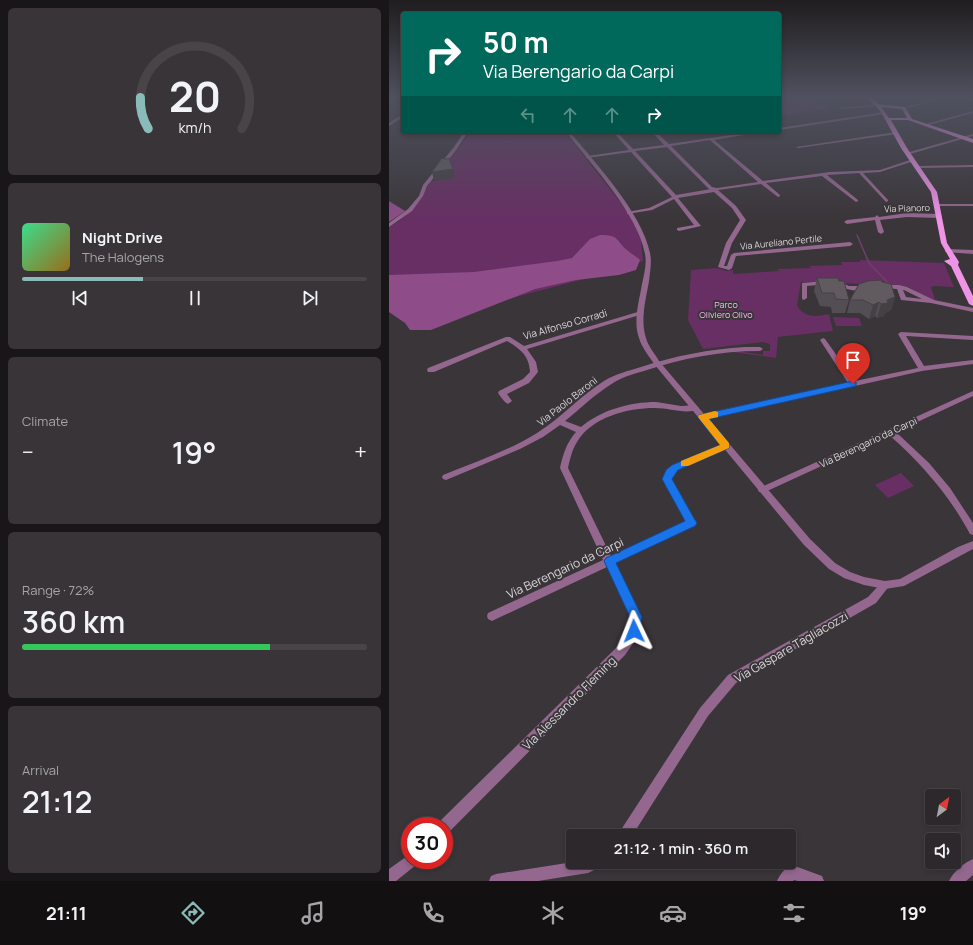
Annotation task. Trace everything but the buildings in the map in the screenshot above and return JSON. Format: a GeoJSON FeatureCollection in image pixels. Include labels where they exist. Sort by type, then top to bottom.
{"type":"FeatureCollection","features":[{"type":"Feature","properties":{"kind":"main road"},"geometry":{"type":"LineString","coordinates":[[899,139],[907,154],[934,192],[942,235],[947,251],[945,255],[948,261],[954,265],[973,302]]}},
{"type":"Feature","properties":{"kind":"street"},"geometry":{"type":"LineString","coordinates":[[389,225],[410,210],[421,196],[425,186],[456,148],[461,139]]}},
{"type":"Feature","properties":{"kind":"street"},"geometry":{"type":"LineString","coordinates":[[574,139],[629,213],[647,254],[639,325],[642,338],[657,363],[762,490],[820,556],[837,569],[864,581],[885,585],[901,583],[973,545]]}},
{"type":"Feature","properties":{"kind":"street"},"geometry":{"type":"LineString","coordinates":[[622,139],[675,197],[698,226],[679,229]]}},
{"type":"Feature","properties":{"kind":"street"},"geometry":{"type":"LineString","coordinates":[[660,139],[713,189]]}},
{"type":"Feature","properties":{"kind":"street"},"geometry":{"type":"LineString","coordinates":[[588,157],[710,139]]}},
{"type":"Feature","properties":{"kind":"street"},"geometry":{"type":"LineString","coordinates":[[711,139],[764,182],[778,196]]}},
{"type":"Feature","properties":{"kind":"street"},"geometry":{"type":"LineString","coordinates":[[798,147],[853,139]]}},
{"type":"Feature","properties":{"kind":"street"},"geometry":{"type":"LineString","coordinates":[[907,154],[956,139]]}},
{"type":"Feature","properties":{"kind":"street"},"geometry":{"type":"LineString","coordinates":[[629,213],[650,209],[675,197],[713,189],[823,174],[883,170],[912,161]]}},
{"type":"Feature","properties":{"kind":"street"},"geometry":{"type":"LineString","coordinates":[[917,168],[973,166]]}},
{"type":"Feature","properties":{"kind":"street"},"geometry":{"type":"LineString","coordinates":[[860,172],[886,201]]}},
{"type":"Feature","properties":{"kind":"street"},"geometry":{"type":"LineString","coordinates":[[823,174],[856,201]]}},
{"type":"Feature","properties":{"kind":"street","name":"Via Aureliano Pertile"},"geometry":{"type":"LineString","coordinates":[[713,189],[734,207],[743,220],[729,243],[721,267],[729,268],[735,256],[850,244]]}},
{"type":"Feature","properties":{"kind":"street"},"geometry":{"type":"LineString","coordinates":[[937,205],[973,205]]}},
{"type":"Feature","properties":{"kind":"street","name":"Via Pianoro"},"geometry":{"type":"LineString","coordinates":[[847,222],[877,217],[907,215],[939,216]]}},
{"type":"Feature","properties":{"kind":"street","name":"Via Pianoro"},"geometry":{"type":"LineString","coordinates":[[877,217],[881,232]]}},
{"type":"Feature","properties":{"kind":"street"},"geometry":{"type":"LineString","coordinates":[[947,251],[973,252]]}},
{"type":"Feature","properties":{"kind":"street"},"geometry":{"type":"LineString","coordinates":[[804,298],[803,284],[807,283],[839,284],[848,288],[899,287],[915,292],[932,302]]}},
{"type":"Feature","properties":{"kind":"street"},"geometry":{"type":"LineString","coordinates":[[899,287],[906,307]]}},
{"type":"Feature","properties":{"kind":"street"},"geometry":{"type":"LineString","coordinates":[[903,299],[932,302],[973,310]]}},
{"type":"Feature","properties":{"kind":"street","name":"Via Alfonso Corradi"},"geometry":{"type":"LineString","coordinates":[[431,370],[509,338],[523,348],[641,313]]}},
{"type":"Feature","properties":{"kind":"street"},"geometry":{"type":"LineString","coordinates":[[922,369],[901,334],[973,338]]}},
{"type":"Feature","properties":{"kind":"street"},"geometry":{"type":"LineString","coordinates":[[823,340],[853,384]]}},
{"type":"Feature","properties":{"kind":"street"},"geometry":{"type":"LineString","coordinates":[[508,402],[502,393],[526,381],[534,372],[533,362],[523,348]]}},
{"type":"Feature","properties":{"kind":"street","name":"Via Paolo Baroni"},"geometry":{"type":"LineString","coordinates":[[446,478],[524,444],[561,422],[609,382],[657,363],[733,349],[761,349]]}},
{"type":"Feature","properties":{"kind":"street"},"geometry":{"type":"LineString","coordinates":[[702,417],[922,369],[973,362]]}},
{"type":"Feature","properties":{"kind":"street","name":"Via Berengario da Carpi"},"geometry":{"type":"LineString","coordinates":[[762,490],[973,393]]}},
{"type":"Feature","properties":{"kind":"street","name":"Via Alessandro Fleming"},"geometry":{"type":"LineString","coordinates":[[453,818],[630,641],[636,617],[564,468],[567,448],[580,430],[599,418],[628,408],[657,405],[687,410],[695,408]]}},
{"type":"Feature","properties":{"kind":"street"},"geometry":{"type":"LineString","coordinates":[[561,422],[580,430]]}},
{"type":"Feature","properties":{"kind":"street"},"geometry":{"type":"LineString","coordinates":[[891,432],[929,466],[973,531]]}},
{"type":"Feature","properties":{"kind":"street","name":"Via Berengario da Carpi"},"geometry":{"type":"LineString","coordinates":[[492,616],[692,523],[669,485],[667,479],[669,472],[726,446]]}},
{"type":"Feature","properties":{"kind":"street","name":"Via Gaspare Tagliacozzi"},"geometry":{"type":"LineString","coordinates":[[629,829],[705,712],[732,679],[872,600],[885,585]]}},
{"type":"Feature","properties":{"kind":"street"},"geometry":{"type":"LineString","coordinates":[[956,881],[973,866]]}},
{"type":"Feature","properties":{"kind":"street"},"geometry":{"type":"LineString","coordinates":[[389,878],[401,868]]}},
{"type":"Feature","properties":{"kind":"street"},"geometry":{"type":"LineString","coordinates":[[496,881],[570,869]]}},
{"type":"Feature","properties":{"kind":"street"},"geometry":{"type":"LineString","coordinates":[[788,876],[817,881]]}},
{"type":"Feature","properties":{"kind":"green space"},"geometry":{"type":"Polygon","coordinates":[[[465,139],[571,139],[627,211],[636,226],[641,240],[643,261],[615,271],[409,325],[389,312],[389,227],[404,217],[414,207],[431,181],[436,181],[441,167],[465,139]]]}},
{"type":"Feature","properties":{"kind":"green space","name":"Parco Oliviero Olivo"},"geometry":{"type":"Polygon","coordinates":[[[860,260],[944,263],[954,287],[931,287],[936,302],[908,287],[897,285],[801,282],[797,305],[803,312],[811,316],[829,314],[833,331],[778,337],[776,358],[725,351],[732,350],[763,355],[763,351],[770,351],[770,344],[763,342],[703,349],[688,320],[691,270],[717,268],[726,271],[733,270],[733,274],[779,271],[777,269],[811,268],[809,266],[842,265],[841,262],[860,262],[860,260]]]}},
{"type":"Feature","properties":{"kind":"green space"},"geometry":{"type":"Polygon","coordinates":[[[833,317],[859,318],[862,326],[836,326],[833,317]]]}},
{"type":"Feature","properties":{"kind":"green space"},"geometry":{"type":"Polygon","coordinates":[[[901,473],[914,486],[888,498],[875,485],[901,473]]]}},
{"type":"Feature","properties":{"kind":"shaded area"},"geometry":{"type":"Polygon","coordinates":[[[389,201],[405,211],[389,222],[389,201]]]}},
{"type":"Feature","properties":{"kind":"shaded area"},"geometry":{"type":"Polygon","coordinates":[[[600,235],[614,237],[640,260],[636,270],[619,275],[576,280],[535,289],[431,330],[410,330],[405,323],[389,312],[389,275],[474,272],[557,261],[572,258],[590,239],[600,235]]]}},
{"type":"Feature","properties":{"kind":"waterway"},"geometry":{"type":"LineString","coordinates":[[857,235],[869,263],[890,285]]}},
{"type":"Feature","properties":{"kind":"slow traffic"},"geometry":{"type":"LineString","coordinates":[[684,464],[726,446],[702,417],[715,414]]}},
{"type":"Feature","properties":{"kind":"route"},"geometry":{"type":"LineString","coordinates":[[634,631],[636,617],[610,561],[692,523],[669,485],[667,479],[669,472],[675,468],[726,446],[702,417],[853,384]]}}]}
